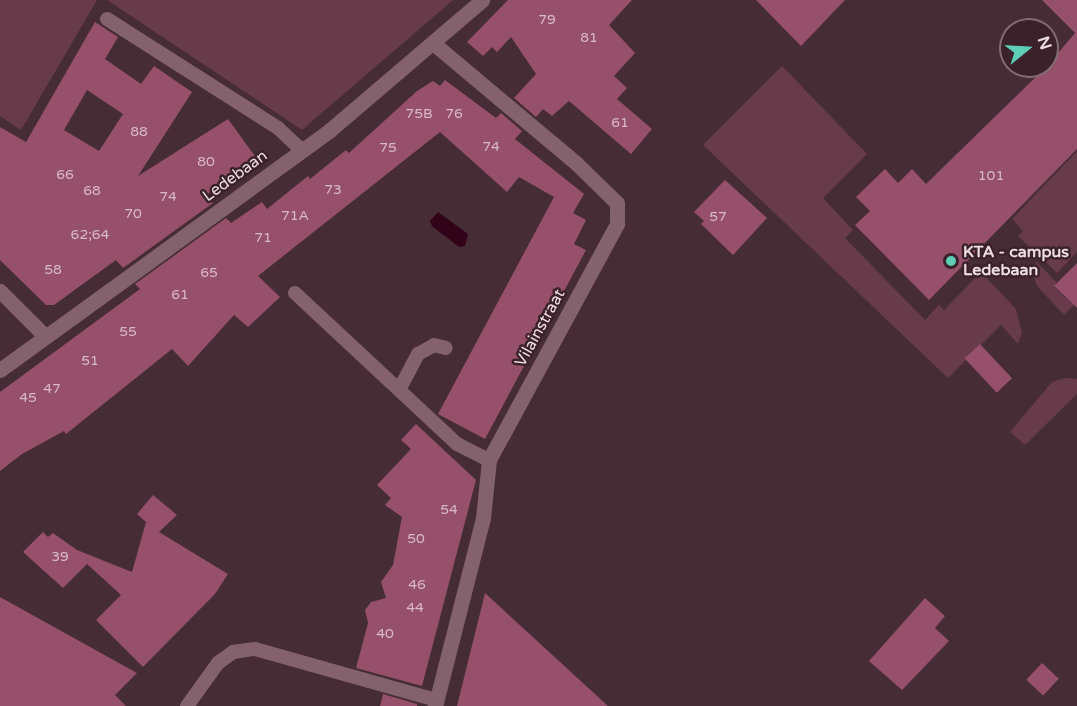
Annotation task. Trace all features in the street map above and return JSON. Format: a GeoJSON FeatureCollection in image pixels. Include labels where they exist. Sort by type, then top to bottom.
{"type":"FeatureCollection","features":[{"type":"Feature","properties":{"kind":"street","name":"Ledebaan"},"geometry":{"type":"LineString","coordinates":[[0,370],[44,335],[302,150],[482,0]]}},
{"type":"Feature","properties":{"kind":"street","name":"Vilainstraat"},"geometry":{"type":"LineString","coordinates":[[433,43],[576,163],[617,203],[617,224],[489,460],[483,518],[436,703]]}},
{"type":"Feature","properties":{"kind":"street"},"geometry":{"type":"LineString","coordinates":[[0,291],[44,335]]}},
{"type":"Feature","properties":{"kind":"lane"},"geometry":{"type":"LineString","coordinates":[[107,19],[278,128],[302,150]]}},
{"type":"Feature","properties":{"kind":"lane"},"geometry":{"type":"LineString","coordinates":[[295,294],[457,444],[489,460]]}},
{"type":"Feature","properties":{"kind":"lane"},"geometry":{"type":"LineString","coordinates":[[399,390],[418,354],[434,345],[446,348]]}},
{"type":"Feature","properties":{"kind":"lane"},"geometry":{"type":"LineString","coordinates":[[188,706],[218,663],[234,652],[255,649],[436,703]]}},
{"type":"Feature","properties":{"kind":"shaded area"},"geometry":{"type":"Polygon","coordinates":[[[0,0],[97,0],[21,130],[0,116],[0,0]]]}},
{"type":"Feature","properties":{"kind":"shaded area"},"geometry":{"type":"Polygon","coordinates":[[[107,0],[453,0],[302,130],[107,0]]]}},
{"type":"Feature","properties":{"kind":"shaded area"},"geometry":{"type":"Polygon","coordinates":[[[782,66],[867,154],[823,198],[853,230],[845,238],[925,320],[939,305],[944,310],[981,272],[1016,309],[1022,333],[1018,344],[1001,325],[948,378],[703,145],[782,66]]]}},
{"type":"Feature","properties":{"kind":"shaded area"},"geometry":{"type":"Polygon","coordinates":[[[1077,151],[1077,252],[1057,273],[1018,236],[1023,231],[1012,219],[1077,151]]]}},
{"type":"Feature","properties":{"kind":"shaded area"},"geometry":{"type":"Polygon","coordinates":[[[438,212],[468,234],[465,246],[459,247],[432,226],[430,221],[438,212]]]}},
{"type":"Feature","properties":{"kind":"shaded area"},"geometry":{"type":"Polygon","coordinates":[[[1037,262],[1057,283],[1054,287],[1071,303],[1077,302],[1064,315],[1037,286],[1031,268],[1037,262]]]}},
{"type":"Feature","properties":{"kind":"shaded area"},"geometry":{"type":"Polygon","coordinates":[[[1065,378],[1077,379],[1077,394],[1025,445],[1010,432],[1052,382],[1065,378]]]}},
{"type":"Feature","properties":{"kind":"building"},"geometry":{"type":"Polygon","coordinates":[[[508,0],[632,0],[609,25],[635,53],[614,76],[627,88],[617,99],[652,129],[631,154],[569,101],[552,116],[543,109],[536,117],[514,98],[536,74],[511,37],[497,52],[492,47],[483,56],[467,42],[508,0]]]}},
{"type":"Feature","properties":{"kind":"building"},"geometry":{"type":"Polygon","coordinates":[[[756,0],[845,0],[801,46],[756,0]]]}},
{"type":"Feature","properties":{"kind":"building"},"geometry":{"type":"Polygon","coordinates":[[[1042,0],[1077,0],[1077,149],[929,300],[855,225],[870,211],[856,197],[885,169],[898,183],[912,169],[926,184],[1035,78],[1059,78],[1059,52],[1075,33],[1042,0]]]}},
{"type":"Feature","properties":{"kind":"building"},"geometry":{"type":"Polygon","coordinates":[[[95,22],[118,37],[105,59],[141,84],[154,66],[192,92],[138,176],[228,119],[257,159],[206,195],[213,203],[123,268],[116,260],[54,305],[46,305],[0,260],[0,127],[26,142],[95,22]],[[87,90],[64,130],[99,151],[123,114],[87,90]]]}},
{"type":"Feature","properties":{"kind":"building"},"geometry":{"type":"Polygon","coordinates":[[[445,80],[496,118],[501,113],[522,131],[515,139],[584,194],[573,213],[586,220],[574,244],[586,250],[485,439],[438,414],[554,197],[519,177],[507,192],[440,132],[258,276],[280,297],[248,327],[234,315],[188,366],[172,349],[66,434],[64,431],[22,454],[0,471],[0,392],[140,289],[135,284],[226,218],[231,223],[262,202],[267,209],[308,176],[310,179],[346,150],[349,153],[417,91],[433,81],[440,86],[445,80]]]}},
{"type":"Feature","properties":{"kind":"building"},"geometry":{"type":"Polygon","coordinates":[[[725,180],[767,218],[733,255],[701,224],[704,221],[694,212],[725,180]]]}},
{"type":"Feature","properties":{"kind":"building"},"geometry":{"type":"Polygon","coordinates":[[[1077,263],[1077,308],[1054,286],[1077,263]]]}},
{"type":"Feature","properties":{"kind":"building"},"geometry":{"type":"Polygon","coordinates":[[[980,344],[1012,378],[997,393],[965,358],[980,344]]]}},
{"type":"Feature","properties":{"kind":"building"},"geometry":{"type":"Polygon","coordinates":[[[416,424],[476,480],[422,686],[356,668],[368,623],[365,610],[371,602],[386,598],[381,582],[393,565],[402,517],[385,505],[391,498],[377,485],[411,449],[401,440],[416,424]]]}},
{"type":"Feature","properties":{"kind":"building"},"geometry":{"type":"Polygon","coordinates":[[[153,495],[177,515],[159,532],[228,574],[215,594],[143,667],[96,620],[121,595],[87,564],[63,588],[23,552],[43,532],[48,537],[53,533],[77,550],[132,572],[146,522],[137,514],[153,495]]]}},
{"type":"Feature","properties":{"kind":"building"},"geometry":{"type":"Polygon","coordinates":[[[485,593],[608,706],[457,706],[485,593]]]}},
{"type":"Feature","properties":{"kind":"building"},"geometry":{"type":"Polygon","coordinates":[[[0,597],[137,673],[115,695],[126,706],[0,706],[0,597]]]}},
{"type":"Feature","properties":{"kind":"building"},"geometry":{"type":"Polygon","coordinates":[[[925,598],[945,616],[935,628],[949,641],[902,690],[869,661],[925,598]]]}},
{"type":"Feature","properties":{"kind":"building"},"geometry":{"type":"Polygon","coordinates":[[[1042,663],[1059,679],[1043,696],[1026,680],[1042,663]]]}},
{"type":"Feature","properties":{"kind":"building"},"geometry":{"type":"Polygon","coordinates":[[[383,694],[417,704],[417,706],[380,706],[383,694]]]}},
{"type":"Feature","properties":{"kind":"place","name":"KTA - campus Ledebaan"},"geometry":{"type":"Point","coordinates":[951,261]}}]}
